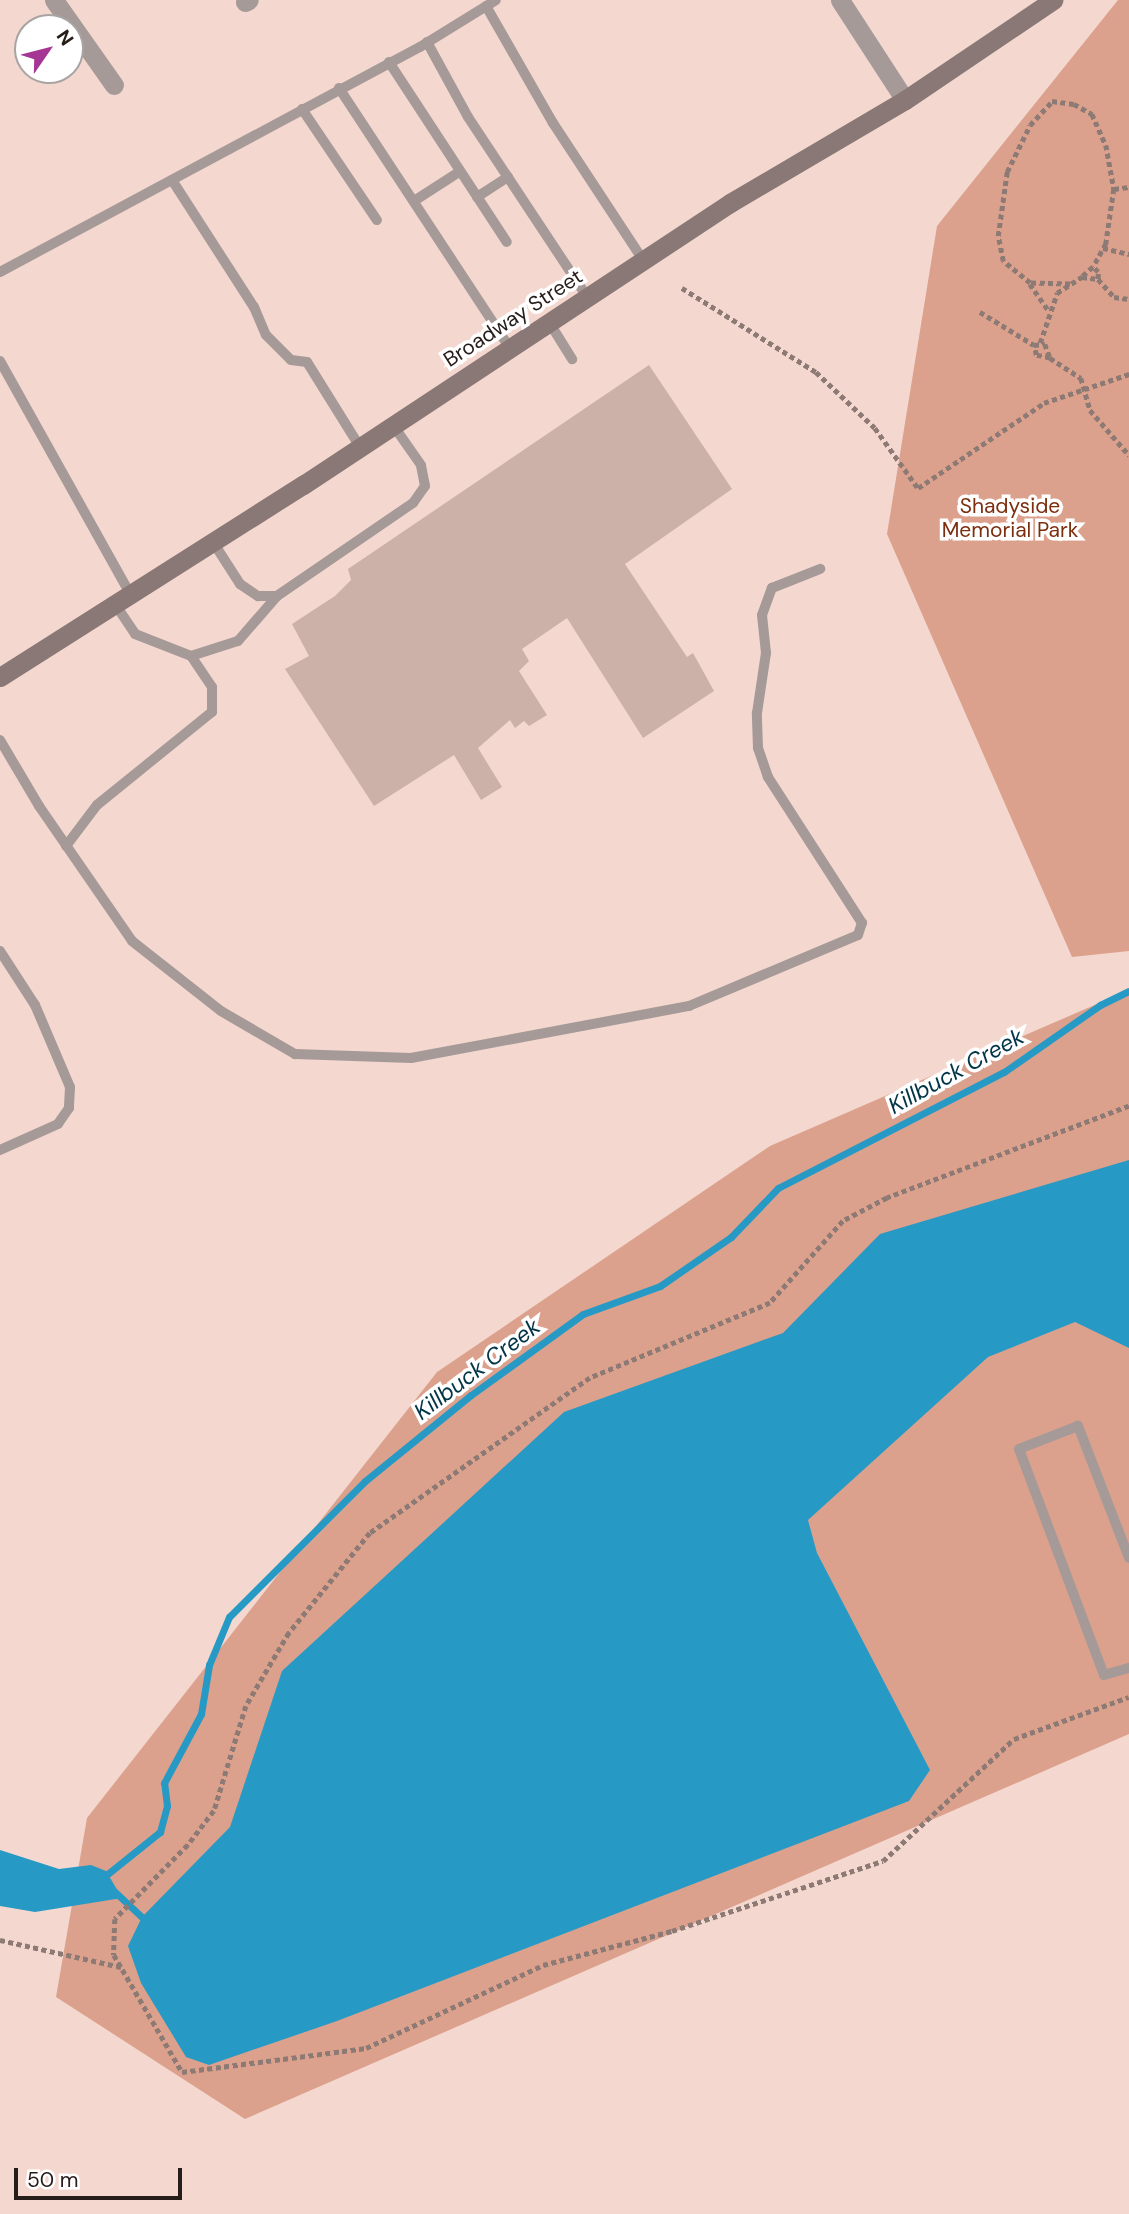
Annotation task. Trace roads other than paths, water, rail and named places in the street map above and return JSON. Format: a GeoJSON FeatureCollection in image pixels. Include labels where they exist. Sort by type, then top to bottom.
{"type":"FeatureCollection","features":[{"type":"Feature","properties":{"kind":"main road","name":"Broadway Street"},"geometry":{"type":"LineString","coordinates":[[1,673],[123,599],[360,447],[730,203],[905,100],[1053,0]]}},
{"type":"Feature","properties":{"kind":"street"},"geometry":{"type":"LineString","coordinates":[[54,0],[114,85]]}},
{"type":"Feature","properties":{"kind":"street"},"geometry":{"type":"LineString","coordinates":[[840,0],[905,100]]}},
{"type":"Feature","properties":{"kind":"lane"},"geometry":{"type":"LineString","coordinates":[[0,272],[427,42],[491,3],[553,123],[643,260]]}},
{"type":"Feature","properties":{"kind":"lane"},"geometry":{"type":"LineString","coordinates":[[427,42],[508,177],[587,297]]}},
{"type":"Feature","properties":{"kind":"lane"},"geometry":{"type":"LineString","coordinates":[[389,62],[459,172],[508,242]]}},
{"type":"Feature","properties":{"kind":"lane"},"geometry":{"type":"LineString","coordinates":[[339,88],[510,348]]}},
{"type":"Feature","properties":{"kind":"lane"},"geometry":{"type":"LineString","coordinates":[[302,109],[377,220]]}},
{"type":"Feature","properties":{"kind":"lane"},"geometry":{"type":"LineString","coordinates":[[414,201],[459,172]]}},
{"type":"Feature","properties":{"kind":"lane"},"geometry":{"type":"LineString","coordinates":[[477,197],[508,177]]}},
{"type":"Feature","properties":{"kind":"lane"},"geometry":{"type":"LineString","coordinates":[[172,180],[254,307],[266,335],[290,360],[307,362],[360,447]]}},
{"type":"Feature","properties":{"kind":"lane"},"geometry":{"type":"LineString","coordinates":[[549,322],[572,359]]}},
{"type":"Feature","properties":{"kind":"lane"},"geometry":{"type":"LineString","coordinates":[[0,361],[123,599],[135,634],[191,656],[212,687],[212,712],[97,805],[66,846]]}},
{"type":"Feature","properties":{"kind":"lane"},"geometry":{"type":"LineString","coordinates":[[191,656],[238,641],[277,596],[413,503],[425,486],[421,465],[393,425]]}},
{"type":"Feature","properties":{"kind":"lane"},"geometry":{"type":"LineString","coordinates":[[213,541],[240,584],[258,597],[277,596]]}},
{"type":"Feature","properties":{"kind":"lane"},"geometry":{"type":"LineString","coordinates":[[0,740],[66,846],[132,941],[221,1011],[295,1054],[411,1058],[689,1006],[858,935],[862,923],[768,776],[758,748],[757,713],[766,653],[762,615],[772,589],[820,569]]}},
{"type":"Feature","properties":{"kind":"lane"},"geometry":{"type":"LineString","coordinates":[[0,951],[35,1005],[70,1087],[69,1108],[58,1124],[0,1150]]}},
{"type":"Feature","properties":{"kind":"lane"},"geometry":{"type":"LineString","coordinates":[[1129,1558],[1078,1426],[1020,1449],[1104,1675],[1129,1668]]}},
{"type":"Feature","properties":{"kind":"water"},"geometry":{"type":"Polygon","coordinates":[[[1129,1160],[1129,1348],[1075,1322],[988,1357],[808,1520],[817,1553],[930,1770],[909,1801],[337,2021],[209,2065],[186,2057],[141,1983],[128,1946],[142,1917],[230,1827],[282,1671],[564,1412],[783,1333],[880,1234],[1129,1160]]]}},
{"type":"Feature","properties":{"kind":"water"},"geometry":{"type":"Polygon","coordinates":[[[0,1850],[59,1869],[91,1865],[106,1871],[122,1898],[35,1912],[0,1906],[0,1850]]]}},
{"type":"Feature","properties":{"kind":"waterway","name":"Killbuck Creek"},"geometry":{"type":"LineString","coordinates":[[100,1880],[160,1832],[167,1806],[164,1783],[201,1714],[209,1665],[229,1617],[365,1481],[471,1395],[583,1314],[660,1286],[731,1237],[778,1188],[1004,1072],[1100,1005],[1129,991]]}},
{"type":"Feature","properties":{"kind":"waterway"},"geometry":{"type":"LineString","coordinates":[[115,1892],[142,1917]]}},
{"type":"Feature","properties":{"kind":"park label","name":"Shadyside Memorial Park"},"geometry":{"type":"Point","coordinates":[1010,518]}}]}
